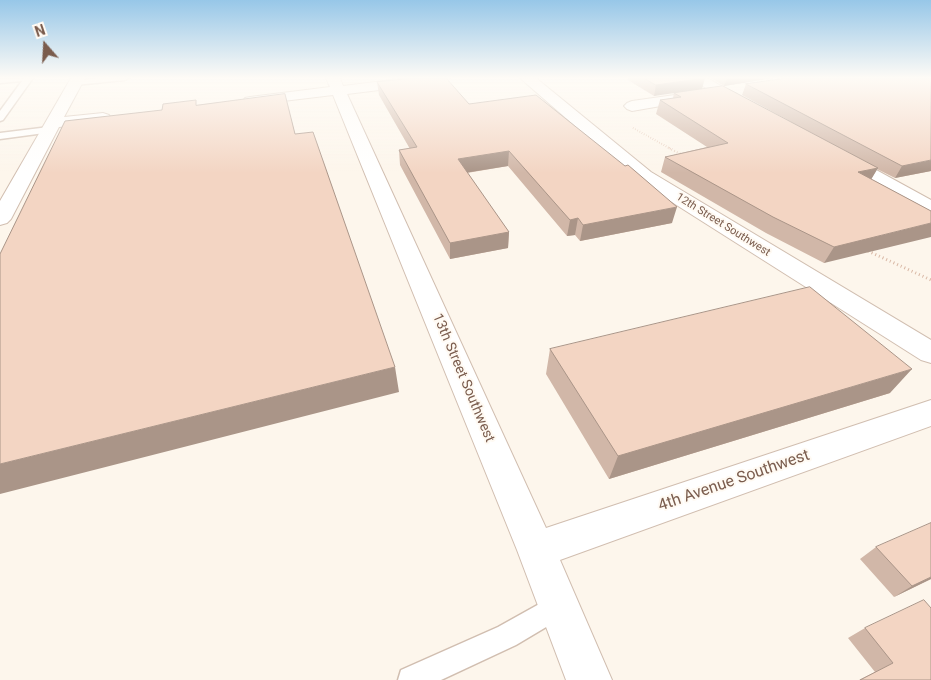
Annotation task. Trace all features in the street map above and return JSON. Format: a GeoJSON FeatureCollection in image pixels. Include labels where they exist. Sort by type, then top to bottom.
{"type":"FeatureCollection","features":[{"type":"Feature","properties":{"kind":"street"},"geometry":{"type":"LineString","coordinates":[[0,220],[60,110]]}},
{"type":"Feature","properties":{"kind":"street","name":"13th Street Southwest"},"geometry":{"type":"LineString","coordinates":[[347,110],[536,550],[589,680]]}},
{"type":"Feature","properties":{"kind":"street","name":"12th Street Southwest"},"geometry":{"type":"LineString","coordinates":[[565,110],[644,176],[931,353]]}},
{"type":"Feature","properties":{"kind":"street"},"geometry":{"type":"LineString","coordinates":[[754,110],[764,115]]}},
{"type":"Feature","properties":{"kind":"street"},"geometry":{"type":"LineString","coordinates":[[50,126],[121,116]]}},
{"type":"Feature","properties":{"kind":"street"},"geometry":{"type":"LineString","coordinates":[[823,148],[926,202]]}},
{"type":"Feature","properties":{"kind":"street","name":"4th Avenue Southwest"},"geometry":{"type":"LineString","coordinates":[[536,550],[931,413]]}},
{"type":"Feature","properties":{"kind":"lane"},"geometry":{"type":"LineString","coordinates":[[0,136],[50,126]]}},
{"type":"Feature","properties":{"kind":"lane"},"geometry":{"type":"LineString","coordinates":[[410,680],[507,636],[559,605]]}},
{"type":"Feature","properties":{"kind":"path"},"geometry":{"type":"LineString","coordinates":[[627,124],[687,158]]}},
{"type":"Feature","properties":{"kind":"path"},"geometry":{"type":"LineString","coordinates":[[868,250],[931,280]]}},
{"type":"Feature","properties":{"kind":"building"},"geometry":{"type":"Polygon","coordinates":[[[162,110],[289,110],[295,134],[313,132],[395,367],[0,464],[0,254],[65,121],[162,110]]]}},
{"type":"Feature","properties":{"kind":"building"},"geometry":{"type":"Polygon","coordinates":[[[394,110],[554,110],[625,166],[628,165],[677,207],[583,225],[578,218],[570,220],[509,151],[458,159],[509,232],[450,243],[399,150],[417,147],[394,110]]]}},
{"type":"Feature","properties":{"kind":"building"},"geometry":{"type":"Polygon","coordinates":[[[675,110],[768,110],[878,168],[858,172],[931,211],[931,223],[834,247],[773,217],[665,157],[728,143],[675,110]]]}},
{"type":"Feature","properties":{"kind":"building"},"geometry":{"type":"Polygon","coordinates":[[[795,110],[931,110],[931,160],[902,166],[795,110]]]}},
{"type":"Feature","properties":{"kind":"building"},"geometry":{"type":"Polygon","coordinates":[[[810,287],[912,369],[618,456],[550,349],[810,287]]]}},
{"type":"Feature","properties":{"kind":"building"},"geometry":{"type":"Polygon","coordinates":[[[931,523],[931,577],[912,586],[876,547],[931,523]]]}},
{"type":"Feature","properties":{"kind":"building"},"geometry":{"type":"Polygon","coordinates":[[[924,600],[931,608],[931,680],[860,680],[893,663],[865,628],[924,600]]]}}]}
